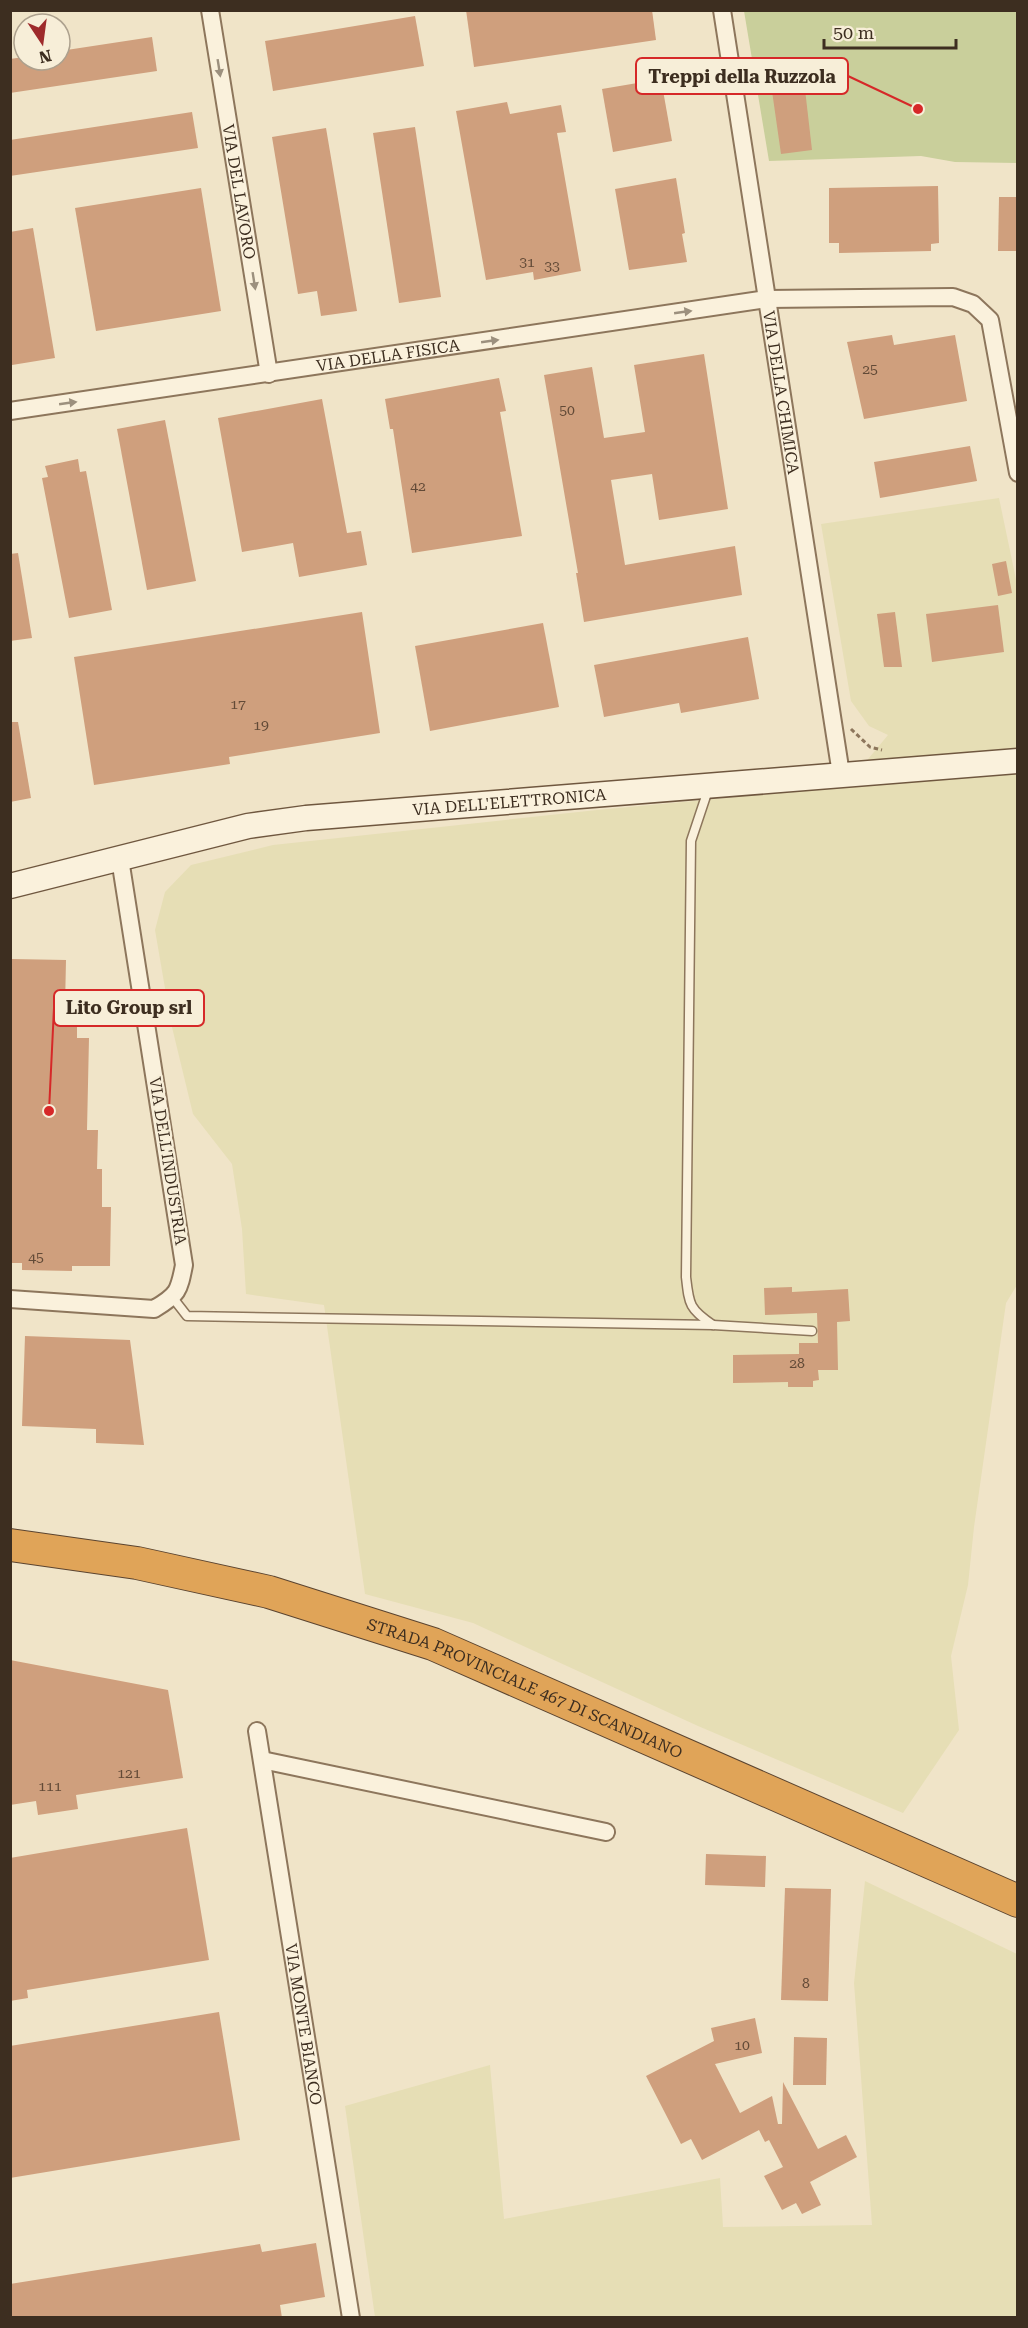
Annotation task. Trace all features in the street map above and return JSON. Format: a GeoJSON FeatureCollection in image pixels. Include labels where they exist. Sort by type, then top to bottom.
{"type":"FeatureCollection","features":[{"type":"Feature","properties":{"kind":"highway","name":"STRADA PROVINCIALE 467 DI SCANDIANO"},"geometry":{"type":"LineString","coordinates":[[10,1545],[136,1563],[269,1592],[433,1644],[1017,1901]]}},
{"type":"Feature","properties":{"kind":"street","name":"VIA DEL LAVORO"},"geometry":{"type":"LineString","coordinates":[[210,10],[269,374]]}},
{"type":"Feature","properties":{"kind":"street","name":"VIA DELLA CHIMICA"},"geometry":{"type":"LineString","coordinates":[[722,10],[842,774]]}},
{"type":"Feature","properties":{"kind":"street","name":"VIA DELLA FISICA"},"geometry":{"type":"LineString","coordinates":[[10,411],[767,299],[952,297],[973,304],[990,320],[1017,473]]}},
{"type":"Feature","properties":{"kind":"street","name":"VIA DELL'ELETTRONICA"},"geometry":{"type":"LineString","coordinates":[[10,886],[248,826],[306,818],[1017,761]]}},
{"type":"Feature","properties":{"kind":"street","name":"VIA DELL'INDUSTRIA"},"geometry":{"type":"LineString","coordinates":[[120,859],[184,1264],[180,1284],[173,1298]]}},
{"type":"Feature","properties":{"kind":"street"},"geometry":{"type":"LineString","coordinates":[[10,1299],[154,1309],[173,1298]]}},
{"type":"Feature","properties":{"kind":"street","name":"VIA MONTE BIANCO"},"geometry":{"type":"LineString","coordinates":[[257,1731],[351,2318]]}},
{"type":"Feature","properties":{"kind":"street"},"geometry":{"type":"LineString","coordinates":[[262,1760],[606,1832]]}},
{"type":"Feature","properties":{"kind":"lane"},"geometry":{"type":"LineString","coordinates":[[710,786],[691,841],[686,1277],[688,1302],[698,1315],[713,1325]]}},
{"type":"Feature","properties":{"kind":"lane"},"geometry":{"type":"LineString","coordinates":[[173,1298],[187,1316],[713,1325],[812,1331]]}},
{"type":"Feature","properties":{"kind":"path"},"geometry":{"type":"LineString","coordinates":[[831,709],[870,747],[887,752]]}},
{"type":"Feature","properties":{"kind":"shaded area"},"geometry":{"type":"Polygon","coordinates":[[[999,498],[1018,589],[1017,1285],[1006,1303],[968,1585],[951,1656],[959,1730],[903,1813],[698,1726],[473,1623],[365,1594],[324,1305],[246,1294],[242,1229],[232,1164],[193,1114],[171,1023],[155,930],[165,892],[191,865],[273,845],[597,810],[845,787],[888,735],[869,726],[851,701],[821,524],[999,498]]]}},
{"type":"Feature","properties":{"kind":"shaded area"},"geometry":{"type":"Polygon","coordinates":[[[865,1881],[1017,1954],[1017,2317],[375,2317],[345,2106],[490,2065],[504,2219],[720,2178],[723,2227],[872,2225],[854,1983],[865,1881]]]}},
{"type":"Feature","properties":{"kind":"green space"},"geometry":{"type":"Polygon","coordinates":[[[744,11],[1017,11],[1017,163],[955,162],[921,156],[769,161],[744,11]]]}},
{"type":"Feature","properties":{"kind":"building"},"geometry":{"type":"Polygon","coordinates":[[[466,10],[652,10],[656,40],[474,67],[466,10]]]}},
{"type":"Feature","properties":{"kind":"building"},"geometry":{"type":"Polygon","coordinates":[[[415,16],[424,66],[273,91],[265,41],[415,16]]]}},
{"type":"Feature","properties":{"kind":"building"},"geometry":{"type":"Polygon","coordinates":[[[152,37],[157,71],[10,93],[10,59],[12,59],[12,72],[72,72],[72,49],[152,37]]]}},
{"type":"Feature","properties":{"kind":"building"},"geometry":{"type":"Polygon","coordinates":[[[803,72],[812,150],[781,154],[770,77],[803,72]]]}},
{"type":"Feature","properties":{"kind":"building"},"geometry":{"type":"Polygon","coordinates":[[[661,79],[672,141],[613,152],[602,89],[661,79]]]}},
{"type":"Feature","properties":{"kind":"building"},"geometry":{"type":"Polygon","coordinates":[[[507,102],[510,114],[561,105],[566,132],[557,133],[581,271],[534,280],[533,272],[486,280],[456,111],[507,102]]]}},
{"type":"Feature","properties":{"kind":"building"},"geometry":{"type":"Polygon","coordinates":[[[192,112],[198,148],[10,176],[10,140],[192,112]]]}},
{"type":"Feature","properties":{"kind":"building"},"geometry":{"type":"Polygon","coordinates":[[[415,127],[441,297],[399,303],[373,133],[415,127]]]}},
{"type":"Feature","properties":{"kind":"building"},"geometry":{"type":"Polygon","coordinates":[[[326,128],[357,311],[321,316],[317,291],[298,294],[272,137],[326,128]]]}},
{"type":"Feature","properties":{"kind":"building"},"geometry":{"type":"Polygon","coordinates":[[[676,178],[687,262],[629,270],[615,189],[676,178]]]}},
{"type":"Feature","properties":{"kind":"building"},"geometry":{"type":"Polygon","coordinates":[[[938,186],[939,243],[931,244],[931,251],[839,253],[839,243],[829,243],[829,188],[938,186]]]}},
{"type":"Feature","properties":{"kind":"building"},"geometry":{"type":"Polygon","coordinates":[[[201,188],[221,311],[96,331],[75,208],[201,188]]]}},
{"type":"Feature","properties":{"kind":"building"},"geometry":{"type":"Polygon","coordinates":[[[999,197],[1017,197],[1017,251],[998,251],[999,197]]]}},
{"type":"Feature","properties":{"kind":"building"},"geometry":{"type":"Polygon","coordinates":[[[33,228],[55,358],[12,365],[10,232],[33,228]]]}},
{"type":"Feature","properties":{"kind":"building"},"geometry":{"type":"Polygon","coordinates":[[[892,335],[894,345],[955,335],[967,401],[864,419],[847,342],[892,335]]]}},
{"type":"Feature","properties":{"kind":"building"},"geometry":{"type":"Polygon","coordinates":[[[704,354],[728,509],[659,520],[652,474],[611,480],[625,565],[735,546],[742,595],[584,622],[576,573],[578,573],[544,375],[592,367],[604,438],[645,432],[634,365],[704,354]]]}},
{"type":"Feature","properties":{"kind":"building"},"geometry":{"type":"Polygon","coordinates":[[[499,378],[506,411],[500,412],[522,536],[412,553],[393,429],[390,429],[385,399],[499,378]]]}},
{"type":"Feature","properties":{"kind":"building"},"geometry":{"type":"Polygon","coordinates":[[[322,399],[347,533],[361,531],[367,565],[299,577],[293,543],[242,552],[218,418],[322,399]]]}},
{"type":"Feature","properties":{"kind":"building"},"geometry":{"type":"Polygon","coordinates":[[[165,420],[196,581],[147,590],[117,429],[165,420]]]}},
{"type":"Feature","properties":{"kind":"building"},"geometry":{"type":"Polygon","coordinates":[[[970,446],[977,481],[880,498],[874,462],[970,446]]]}},
{"type":"Feature","properties":{"kind":"building"},"geometry":{"type":"Polygon","coordinates":[[[78,459],[80,472],[86,471],[112,610],[69,618],[42,478],[48,477],[45,466],[78,459]]]}},
{"type":"Feature","properties":{"kind":"building"},"geometry":{"type":"Polygon","coordinates":[[[18,553],[32,638],[10,641],[10,554],[18,553]]]}},
{"type":"Feature","properties":{"kind":"building"},"geometry":{"type":"Polygon","coordinates":[[[1006,561],[1012,593],[998,596],[992,564],[1006,561]]]}},
{"type":"Feature","properties":{"kind":"building"},"geometry":{"type":"Polygon","coordinates":[[[998,605],[1004,652],[932,662],[926,614],[998,605]]]}},
{"type":"Feature","properties":{"kind":"building"},"geometry":{"type":"Polygon","coordinates":[[[362,612],[380,733],[229,757],[230,764],[94,785],[74,657],[362,612]]]}},
{"type":"Feature","properties":{"kind":"building"},"geometry":{"type":"Polygon","coordinates":[[[895,612],[902,667],[884,667],[877,614],[895,612]]]}},
{"type":"Feature","properties":{"kind":"building"},"geometry":{"type":"Polygon","coordinates":[[[543,623],[559,707],[430,731],[415,646],[543,623]]]}},
{"type":"Feature","properties":{"kind":"building"},"geometry":{"type":"Polygon","coordinates":[[[748,637],[759,699],[681,713],[679,703],[604,717],[594,665],[748,637]]]}},
{"type":"Feature","properties":{"kind":"building"},"geometry":{"type":"Polygon","coordinates":[[[10,722],[18,722],[31,798],[10,802],[10,722]]]}},
{"type":"Feature","properties":{"kind":"building"},"geometry":{"type":"Polygon","coordinates":[[[12,959],[66,960],[65,1007],[77,1007],[77,1038],[89,1038],[87,1130],[98,1130],[97,1169],[102,1169],[102,1207],[111,1207],[110,1266],[72,1266],[72,1271],[22,1270],[22,1263],[10,1263],[12,959]]]}},
{"type":"Feature","properties":{"kind":"building"},"geometry":{"type":"Polygon","coordinates":[[[792,1287],[792,1292],[848,1289],[850,1321],[837,1322],[838,1370],[818,1370],[819,1380],[813,1381],[813,1387],[788,1387],[788,1382],[733,1383],[733,1355],[799,1354],[799,1343],[818,1343],[817,1313],[765,1315],[764,1288],[792,1287]]]}},
{"type":"Feature","properties":{"kind":"building"},"geometry":{"type":"Polygon","coordinates":[[[25,1336],[130,1340],[144,1445],[96,1443],[96,1429],[22,1426],[25,1336]]]}},
{"type":"Feature","properties":{"kind":"building"},"geometry":{"type":"Polygon","coordinates":[[[10,1660],[168,1690],[183,1778],[76,1795],[78,1809],[38,1815],[36,1801],[10,1805],[10,1660]]]}},
{"type":"Feature","properties":{"kind":"building"},"geometry":{"type":"Polygon","coordinates":[[[187,1828],[209,1960],[27,1990],[28,1998],[10,2001],[10,1858],[187,1828]]]}},
{"type":"Feature","properties":{"kind":"building"},"geometry":{"type":"Polygon","coordinates":[[[706,1854],[766,1856],[765,1887],[705,1885],[706,1854]]]}},
{"type":"Feature","properties":{"kind":"building"},"geometry":{"type":"Polygon","coordinates":[[[785,1888],[831,1889],[828,2001],[781,2000],[785,1888]]]}},
{"type":"Feature","properties":{"kind":"building"},"geometry":{"type":"Polygon","coordinates":[[[219,2012],[240,2140],[10,2178],[10,2046],[219,2012]]]}},
{"type":"Feature","properties":{"kind":"building"},"geometry":{"type":"Polygon","coordinates":[[[755,2018],[762,2053],[715,2064],[740,2113],[772,2096],[778,2124],[782,2124],[783,2082],[818,2149],[846,2135],[857,2157],[810,2182],[821,2205],[802,2214],[796,2203],[782,2210],[764,2176],[783,2167],[769,2140],[765,2142],[759,2130],[702,2160],[691,2139],[681,2144],[646,2076],[714,2041],[711,2028],[755,2018]]]}},
{"type":"Feature","properties":{"kind":"building"},"geometry":{"type":"Polygon","coordinates":[[[794,2037],[827,2038],[826,2085],[793,2085],[794,2037]]]}},
{"type":"Feature","properties":{"kind":"building"},"geometry":{"type":"Polygon","coordinates":[[[316,2243],[325,2297],[280,2305],[282,2318],[10,2318],[10,2284],[260,2244],[262,2252],[316,2243]]]}},
{"type":"Feature","properties":{"kind":"place","name":"Treppi della Ruzzola"},"geometry":{"type":"Point","coordinates":[918,109]}},
{"type":"Feature","properties":{"kind":"place","name":"Lito Group srl"},"geometry":{"type":"Point","coordinates":[49,1111]}}]}
